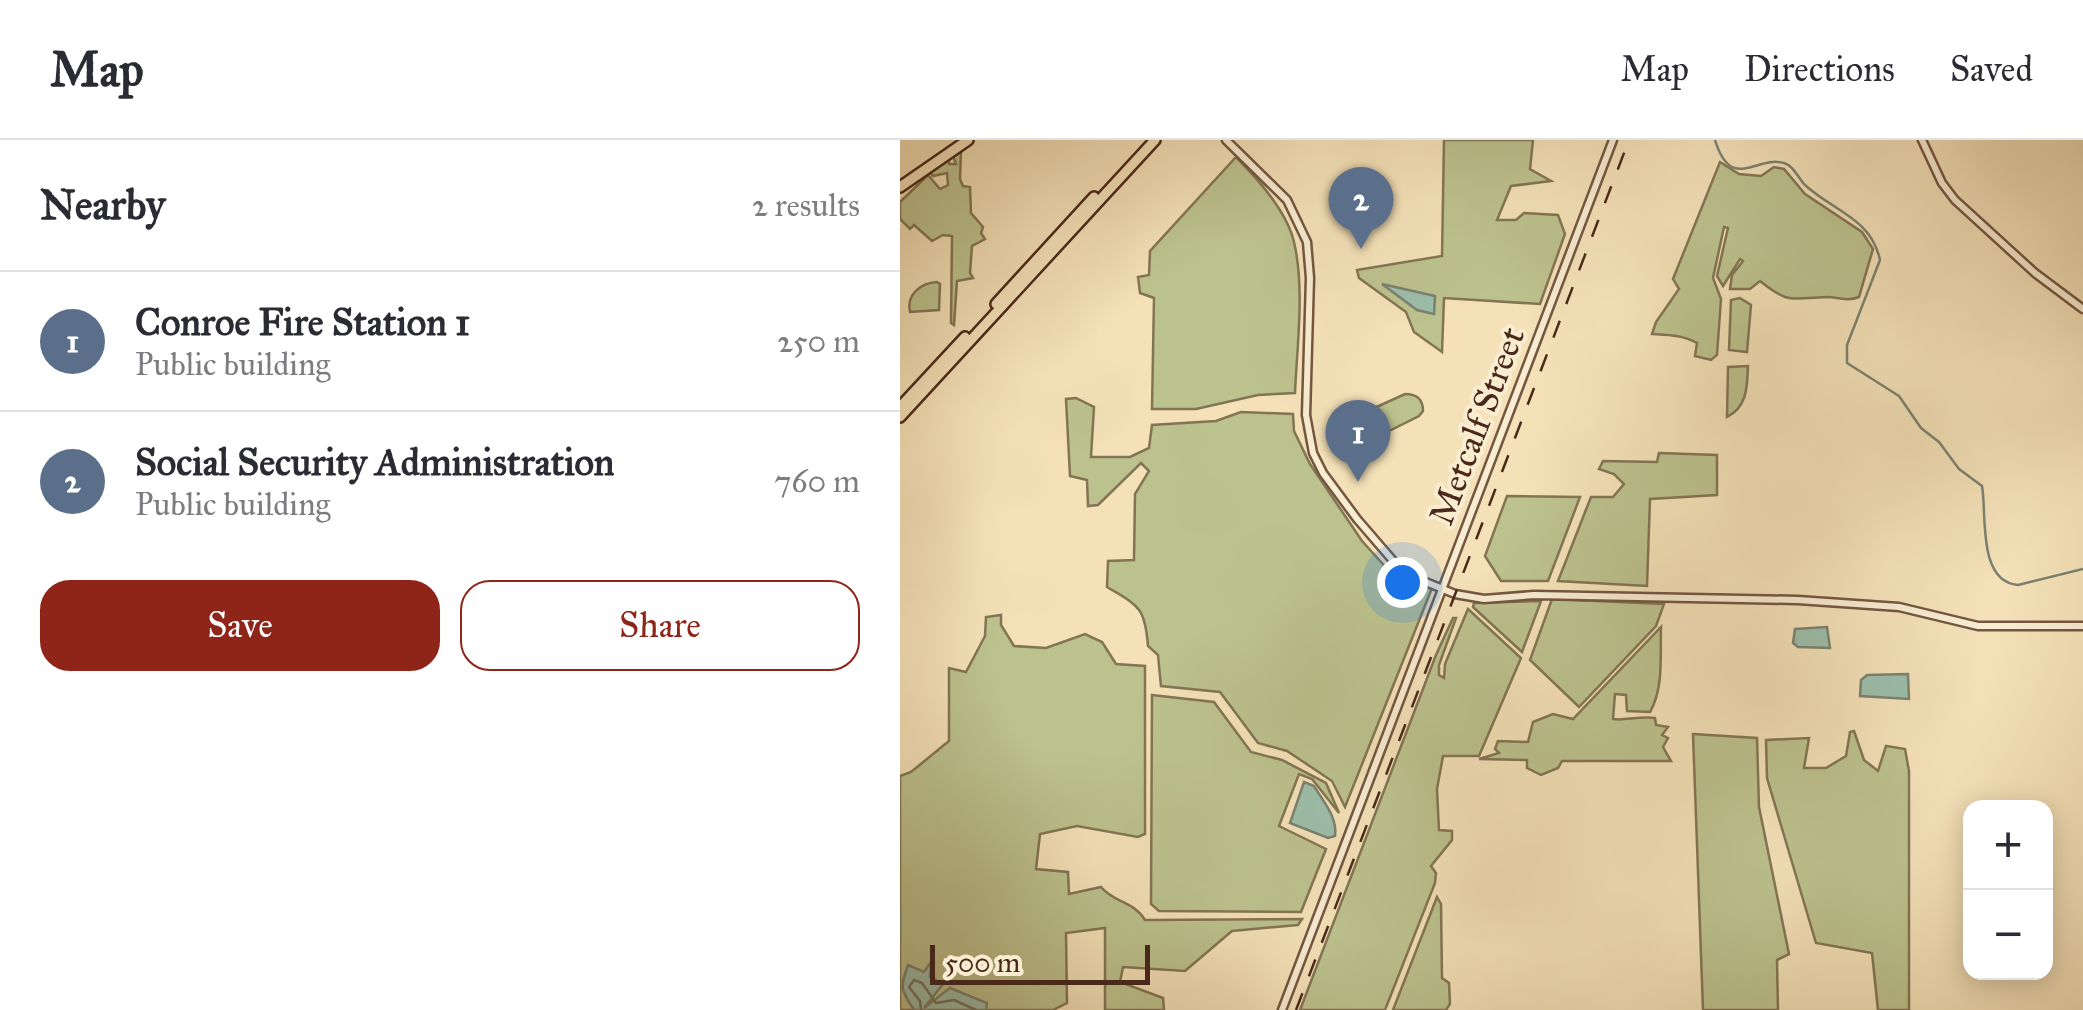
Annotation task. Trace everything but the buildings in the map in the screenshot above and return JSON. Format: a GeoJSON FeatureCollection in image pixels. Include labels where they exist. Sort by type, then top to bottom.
{"type":"FeatureCollection","features":[{"type":"Feature","properties":{"kind":"main road"},"geometry":{"type":"LineString","coordinates":[[900,187],[968,140]]}},
{"type":"Feature","properties":{"kind":"main road"},"geometry":{"type":"LineString","coordinates":[[900,410],[1002,306],[1037,259],[1146,140]]}},
{"type":"Feature","properties":{"kind":"main road"},"geometry":{"type":"LineString","coordinates":[[900,410],[986,314],[1084,217],[1154,140]]}},
{"type":"Feature","properties":{"kind":"main road"},"geometry":{"type":"LineString","coordinates":[[1084,217],[1084,211],[1102,188]]}},
{"type":"Feature","properties":{"kind":"main road"},"geometry":{"type":"LineString","coordinates":[[972,338],[986,314]]}},
{"type":"Feature","properties":{"kind":"street"},"geometry":{"type":"LineString","coordinates":[[1226,140],[1288,200],[1306,242],[1310,282],[1306,415],[1318,464],[1356,520],[1411,576],[1468,598],[1534,595],[1798,600],[1899,607],[1978,626],[2083,626]]}},
{"type":"Feature","properties":{"kind":"street","name":"Metcalf Street"},"geometry":{"type":"LineString","coordinates":[[1282,1010],[1613,140]]}},
{"type":"Feature","properties":{"kind":"street"},"geometry":{"type":"LineString","coordinates":[[1922,140],[1954,200],[2035,273],[2083,309]]}},
{"type":"Feature","properties":{"kind":"green space"},"geometry":{"type":"Polygon","coordinates":[[[1444,140],[1533,140],[1530,169],[1551,181],[1511,186],[1497,220],[1516,220],[1524,213],[1558,215],[1565,234],[1540,304],[1444,298],[1442,352],[1414,332],[1406,312],[1359,278],[1357,270],[1442,256],[1444,140]]]}},
{"type":"Feature","properties":{"kind":"green space"},"geometry":{"type":"Polygon","coordinates":[[[961,151],[960,179],[963,186],[970,187],[971,213],[983,227],[985,239],[972,246],[973,278],[957,281],[954,325],[952,236],[943,235],[932,241],[914,225],[910,229],[900,219],[900,202],[928,175],[940,189],[948,185],[947,173],[933,176],[930,172],[949,158],[949,164],[956,164],[953,156],[961,151]]]}},
{"type":"Feature","properties":{"kind":"green space"},"geometry":{"type":"Polygon","coordinates":[[[1236,157],[1278,207],[1294,242],[1300,298],[1295,393],[1258,395],[1196,409],[1152,409],[1154,298],[1140,293],[1138,277],[1149,275],[1150,251],[1236,157]]]}},
{"type":"Feature","properties":{"kind":"green space"},"geometry":{"type":"Polygon","coordinates":[[[1720,162],[1739,174],[1761,176],[1774,167],[1784,169],[1805,194],[1862,232],[1873,249],[1859,297],[1791,298],[1760,281],[1750,289],[1730,289],[1732,275],[1743,261],[1740,259],[1723,286],[1717,276],[1728,228],[1724,227],[1713,278],[1721,299],[1717,355],[1711,360],[1695,356],[1697,343],[1692,340],[1652,334],[1679,289],[1673,279],[1720,162]]]}},
{"type":"Feature","properties":{"kind":"green space"},"geometry":{"type":"Polygon","coordinates":[[[937,282],[939,310],[910,312],[910,300],[916,291],[937,282]]]}},
{"type":"Feature","properties":{"kind":"green space"},"geometry":{"type":"Polygon","coordinates":[[[1740,298],[1751,305],[1747,352],[1729,350],[1731,300],[1740,298]]]}},
{"type":"Feature","properties":{"kind":"green space"},"geometry":{"type":"Polygon","coordinates":[[[1748,366],[1743,401],[1727,417],[1728,367],[1748,366]]]}},
{"type":"Feature","properties":{"kind":"green space"},"geometry":{"type":"Polygon","coordinates":[[[1405,394],[1420,400],[1423,411],[1419,416],[1373,439],[1359,435],[1356,425],[1361,414],[1405,394]]]}},
{"type":"Feature","properties":{"kind":"green space"},"geometry":{"type":"Polygon","coordinates":[[[1076,398],[1094,407],[1091,457],[1130,457],[1149,448],[1152,425],[1216,421],[1241,412],[1293,414],[1294,431],[1310,464],[1362,541],[1391,573],[1432,588],[1345,807],[1332,781],[1287,751],[1258,743],[1220,692],[1161,686],[1158,655],[1148,646],[1142,615],[1107,587],[1108,561],[1134,560],[1135,494],[1149,471],[1141,463],[1098,505],[1088,506],[1087,480],[1070,476],[1066,399],[1076,398]]]}},
{"type":"Feature","properties":{"kind":"green space"},"geometry":{"type":"Polygon","coordinates":[[[1659,453],[1717,455],[1717,495],[1650,499],[1647,586],[1558,581],[1591,497],[1613,497],[1624,484],[1614,474],[1599,469],[1603,461],[1657,462],[1659,453]]]}},
{"type":"Feature","properties":{"kind":"green space"},"geometry":{"type":"Polygon","coordinates":[[[1507,496],[1580,497],[1548,581],[1501,581],[1485,556],[1507,496]]]}},
{"type":"Feature","properties":{"kind":"green space"},"geometry":{"type":"Polygon","coordinates":[[[1552,599],[1664,604],[1656,626],[1579,707],[1530,660],[1552,599]]]}},
{"type":"Feature","properties":{"kind":"green space"},"geometry":{"type":"Polygon","coordinates":[[[1541,601],[1522,652],[1473,607],[1474,603],[1541,601]]]}},
{"type":"Feature","properties":{"kind":"green space"},"geometry":{"type":"Polygon","coordinates":[[[1468,609],[1521,658],[1479,756],[1443,756],[1437,789],[1439,830],[1452,831],[1452,840],[1431,866],[1436,873],[1435,883],[1385,1010],[1300,1010],[1436,655],[1456,618],[1439,665],[1439,675],[1444,678],[1445,664],[1468,609]]]}},
{"type":"Feature","properties":{"kind":"green space"},"geometry":{"type":"Polygon","coordinates":[[[1001,615],[1001,625],[1014,646],[1046,648],[1085,634],[1102,642],[1116,664],[1145,666],[1145,834],[1138,837],[1077,826],[1040,834],[1036,869],[1068,872],[1069,894],[1101,887],[1145,920],[1302,919],[1298,925],[1232,931],[1185,971],[1123,967],[1120,982],[1163,998],[1164,1010],[1105,1010],[1105,928],[1066,933],[1067,1003],[1053,1010],[900,1010],[900,776],[911,772],[949,741],[949,668],[966,672],[985,636],[986,617],[1001,615]]]}},
{"type":"Feature","properties":{"kind":"green space"},"geometry":{"type":"Polygon","coordinates":[[[1661,627],[1659,682],[1650,712],[1627,711],[1626,695],[1615,694],[1613,719],[1655,718],[1656,725],[1668,727],[1662,735],[1668,738],[1663,747],[1671,761],[1562,761],[1558,768],[1541,775],[1527,768],[1527,760],[1479,759],[1499,753],[1495,749],[1498,741],[1528,742],[1533,722],[1553,714],[1573,719],[1661,627]]]}},
{"type":"Feature","properties":{"kind":"green space"},"geometry":{"type":"Polygon","coordinates":[[[1152,695],[1214,702],[1251,752],[1282,760],[1326,783],[1339,813],[1312,779],[1299,774],[1279,826],[1326,849],[1301,912],[1159,911],[1151,904],[1152,695]]]}},
{"type":"Feature","properties":{"kind":"green space"},"geometry":{"type":"Polygon","coordinates":[[[1854,731],[1864,760],[1878,771],[1886,746],[1905,749],[1909,771],[1909,1010],[1878,1010],[1872,953],[1816,943],[1767,778],[1766,740],[1809,738],[1804,768],[1826,768],[1846,756],[1850,732],[1854,731]]]}},
{"type":"Feature","properties":{"kind":"green space"},"geometry":{"type":"Polygon","coordinates":[[[1693,734],[1757,738],[1759,807],[1789,954],[1777,960],[1778,1010],[1703,1010],[1693,734]]]}},
{"type":"Feature","properties":{"kind":"green space"},"geometry":{"type":"Polygon","coordinates":[[[1437,897],[1441,904],[1442,978],[1449,983],[1450,1004],[1446,1010],[1393,1010],[1437,897]]]}},
{"type":"Feature","properties":{"kind":"water"},"geometry":{"type":"Polygon","coordinates":[[[1382,284],[1435,296],[1434,314],[1417,310],[1382,284]]]}},
{"type":"Feature","properties":{"kind":"water"},"geometry":{"type":"Polygon","coordinates":[[[1827,627],[1830,648],[1798,647],[1793,643],[1795,629],[1827,627]]]}},
{"type":"Feature","properties":{"kind":"water"},"geometry":{"type":"Polygon","coordinates":[[[1908,674],[1909,699],[1860,696],[1861,680],[1867,675],[1908,674]]]}},
{"type":"Feature","properties":{"kind":"water"},"geometry":{"type":"Polygon","coordinates":[[[1304,782],[1314,786],[1329,810],[1335,836],[1328,838],[1290,823],[1304,782]]]}},
{"type":"Feature","properties":{"kind":"water"},"geometry":{"type":"Polygon","coordinates":[[[931,962],[930,977],[943,984],[924,1008],[950,988],[987,1003],[986,1010],[914,1010],[903,988],[908,965],[924,972],[931,962]]]}},
{"type":"Feature","properties":{"kind":"waterway"},"geometry":{"type":"LineString","coordinates":[[1715,140],[1721,156],[1737,168],[1784,163],[1805,185],[1850,216],[1868,234],[1880,260],[1847,345],[1847,363],[1899,396],[1921,428],[1939,442],[1959,469],[1982,486],[1986,544],[1996,572],[2005,581],[2018,585],[2083,569]]}},
{"type":"Feature","properties":{"kind":"waterway"},"geometry":{"type":"LineString","coordinates":[[900,912],[900,938]]}},
{"type":"Feature","properties":{"kind":"railway"},"geometry":{"type":"LineString","coordinates":[[1296,1010],[1629,140]]}},
{"type":"Feature","properties":{"kind":"place","name":"Social Security Administration"},"geometry":{"type":"Point","coordinates":[1361,249]}},
{"type":"Feature","properties":{"kind":"place","name":"Conroe Fire Station 1"},"geometry":{"type":"Point","coordinates":[1358,482]}}]}
